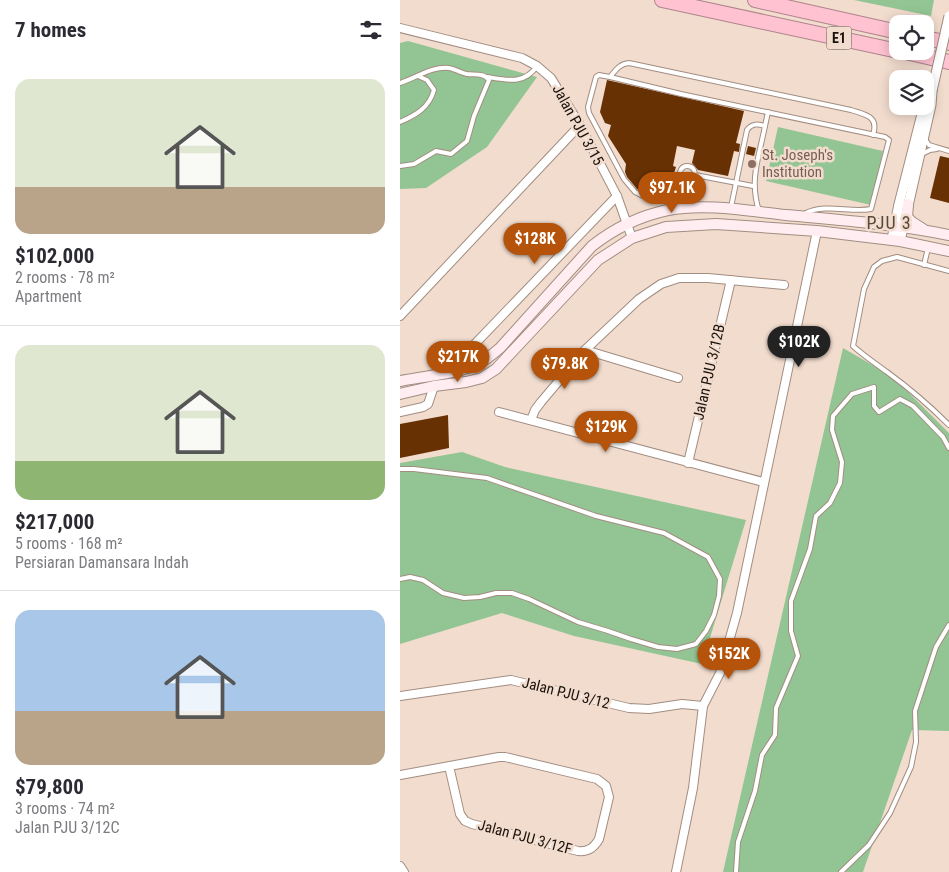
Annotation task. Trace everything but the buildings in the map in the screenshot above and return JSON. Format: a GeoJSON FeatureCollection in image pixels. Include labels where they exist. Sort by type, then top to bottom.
{"type":"FeatureCollection","features":[{"type":"Feature","properties":{"kind":"highway","name":"E1"},"geometry":{"type":"LineString","coordinates":[[662,0],[889,49]]}},
{"type":"Feature","properties":{"kind":"highway","name":"E1"},"geometry":{"type":"LineString","coordinates":[[755,0],[889,30]]}},
{"type":"Feature","properties":{"kind":"highway"},"geometry":{"type":"LineString","coordinates":[[934,40],[949,44]]}},
{"type":"Feature","properties":{"kind":"highway","name":"E1"},"geometry":{"type":"LineString","coordinates":[[934,59],[949,62]]}},
{"type":"Feature","properties":{"kind":"main road"},"geometry":{"type":"LineString","coordinates":[[908,204],[908,216],[912,222],[926,230]]}},
{"type":"Feature","properties":{"kind":"main road"},"geometry":{"type":"LineString","coordinates":[[400,381],[460,370],[489,358],[592,246],[610,232],[627,223],[666,210],[682,208],[759,212],[926,230],[949,235]]}},
{"type":"Feature","properties":{"kind":"main road"},"geometry":{"type":"LineString","coordinates":[[400,394],[482,378],[496,368],[598,260],[632,238],[666,227],[716,224],[817,231],[896,240],[949,251]]}},
{"type":"Feature","properties":{"kind":"street"},"geometry":{"type":"LineString","coordinates":[[934,82],[949,16]]}},
{"type":"Feature","properties":{"kind":"street","name":"Jalan PJU 3/15"},"geometry":{"type":"LineString","coordinates":[[400,28],[522,58],[537,66],[551,78],[580,125],[616,196],[632,238]]}},
{"type":"Feature","properties":{"kind":"street"},"geometry":{"type":"LineString","coordinates":[[898,227],[908,204],[919,155],[923,115]]}},
{"type":"Feature","properties":{"kind":"street"},"geometry":{"type":"LineString","coordinates":[[896,240],[925,115]]}},
{"type":"Feature","properties":{"kind":"street"},"geometry":{"type":"LineString","coordinates":[[400,316],[580,125]]}},
{"type":"Feature","properties":{"kind":"street"},"geometry":{"type":"LineString","coordinates":[[470,349],[616,196]]}},
{"type":"Feature","properties":{"kind":"street"},"geometry":{"type":"LineString","coordinates":[[676,872],[694,788],[703,706],[716,683],[725,655],[751,549],[763,482],[817,231]]}},
{"type":"Feature","properties":{"kind":"street"},"geometry":{"type":"LineString","coordinates":[[531,420],[541,402],[585,350],[639,300],[661,284],[679,278],[708,278],[784,285]]}},
{"type":"Feature","properties":{"kind":"street","name":"Jalan PJU 3/12B"},"geometry":{"type":"LineString","coordinates":[[688,463],[730,280]]}},
{"type":"Feature","properties":{"kind":"street"},"geometry":{"type":"LineString","coordinates":[[585,350],[678,378]]}},
{"type":"Feature","properties":{"kind":"street"},"geometry":{"type":"LineString","coordinates":[[400,412],[423,407],[428,404],[433,394],[434,386]]}},
{"type":"Feature","properties":{"kind":"street"},"geometry":{"type":"LineString","coordinates":[[499,412],[763,482]]}},
{"type":"Feature","properties":{"kind":"street","name":"Jalan PJU 3/12"},"geometry":{"type":"LineString","coordinates":[[400,696],[511,680],[629,708],[649,709],[682,704],[703,706]]}},
{"type":"Feature","properties":{"kind":"street","name":"Jalan PJU 3/12F"},"geometry":{"type":"LineString","coordinates":[[400,775],[449,766],[505,757],[597,779],[606,786],[608,796],[596,845],[585,852],[578,851],[472,824],[460,814],[449,766]]}},
{"type":"Feature","properties":{"kind":"street"},"geometry":{"type":"LineString","coordinates":[[400,866],[404,872]]}},
{"type":"Feature","properties":{"kind":"lane"},"geometry":{"type":"LineString","coordinates":[[610,77],[617,68],[629,63],[851,110],[868,116],[874,121],[873,135]]}},
{"type":"Feature","properties":{"kind":"lane"},"geometry":{"type":"LineString","coordinates":[[400,83],[442,68],[452,68],[458,72],[510,81],[527,78],[537,66]]}},
{"type":"Feature","properties":{"kind":"lane"},"geometry":{"type":"LineString","coordinates":[[696,175],[691,167],[686,166],[682,169],[680,178],[673,188],[659,197],[643,196],[629,186],[589,113],[588,107],[596,77],[599,75],[610,77],[889,140],[871,209],[862,211],[817,209],[800,216]]}},
{"type":"Feature","properties":{"kind":"lane"},"geometry":{"type":"LineString","coordinates":[[400,122],[420,112],[432,97],[434,90],[431,84],[418,76]]}},
{"type":"Feature","properties":{"kind":"lane"},"geometry":{"type":"LineString","coordinates":[[400,166],[414,164],[436,151],[450,154],[467,141],[474,116],[485,93],[489,80],[487,77]]}},
{"type":"Feature","properties":{"kind":"lane"},"geometry":{"type":"LineString","coordinates":[[759,212],[753,186],[768,112]]}},
{"type":"Feature","properties":{"kind":"lane"},"geometry":{"type":"LineString","coordinates":[[730,210],[747,130],[752,125],[765,126]]}},
{"type":"Feature","properties":{"kind":"lane"},"geometry":{"type":"LineString","coordinates":[[920,135],[929,145],[949,151]]}},
{"type":"Feature","properties":{"kind":"lane"},"geometry":{"type":"LineString","coordinates":[[919,155],[930,150],[940,149]]}},
{"type":"Feature","properties":{"kind":"lane"},"geometry":{"type":"LineString","coordinates":[[680,178],[689,182],[696,175]]}},
{"type":"Feature","properties":{"kind":"lane"},"geometry":{"type":"LineString","coordinates":[[696,175],[753,186]]}},
{"type":"Feature","properties":{"kind":"lane"},"geometry":{"type":"LineString","coordinates":[[924,265],[929,247]]}},
{"type":"Feature","properties":{"kind":"lane"},"geometry":{"type":"LineString","coordinates":[[949,271],[897,257],[882,261],[874,268],[864,288],[853,346],[862,355],[888,372],[927,403],[949,425]]}},
{"type":"Feature","properties":{"kind":"lane"},"geometry":{"type":"LineString","coordinates":[[736,872],[738,842],[755,791],[762,755],[775,735],[776,708],[798,656],[791,630],[791,601],[810,549],[816,516],[830,503],[840,483],[842,462],[832,430],[833,416],[852,394],[874,387],[874,406],[879,412],[900,399],[907,402],[943,437],[949,448]]}},
{"type":"Feature","properties":{"kind":"lane"},"geometry":{"type":"LineString","coordinates":[[400,470],[414,469],[487,478],[596,516],[664,533],[708,557],[720,579],[719,596],[714,615],[706,631],[696,644],[677,650],[640,642],[578,622],[512,593],[496,593],[464,598],[443,594],[423,580],[410,577],[400,579]]}},
{"type":"Feature","properties":{"kind":"lane"},"geometry":{"type":"LineString","coordinates":[[841,872],[869,845],[890,813],[911,767],[916,742],[915,711],[936,647],[949,624]]}},
{"type":"Feature","properties":{"kind":"green space"},"geometry":{"type":"Polygon","coordinates":[[[854,0],[934,0],[931,15],[854,0]]]}},
{"type":"Feature","properties":{"kind":"green space"},"geometry":{"type":"Polygon","coordinates":[[[408,41],[537,77],[487,147],[426,188],[400,189],[400,43],[408,41]]]}},
{"type":"Feature","properties":{"kind":"green space"},"geometry":{"type":"Polygon","coordinates":[[[778,127],[883,151],[871,205],[766,181],[778,127]]]}},
{"type":"Feature","properties":{"kind":"green space"},"geometry":{"type":"Polygon","coordinates":[[[843,348],[893,377],[949,433],[949,731],[912,730],[863,872],[723,872],[843,348]]]}},
{"type":"Feature","properties":{"kind":"green space"},"geometry":{"type":"Polygon","coordinates":[[[462,452],[505,467],[746,520],[702,664],[574,636],[502,613],[400,644],[400,463],[462,452]]]}},
{"type":"Feature","properties":{"kind":"place","name":"St. Joseph's Institution"},"geometry":{"type":"Point","coordinates":[752,164]}},
{"type":"Feature","properties":{"kind":"district","name":"PJU 3"},"geometry":{"type":"Point","coordinates":[889,223]}}]}
